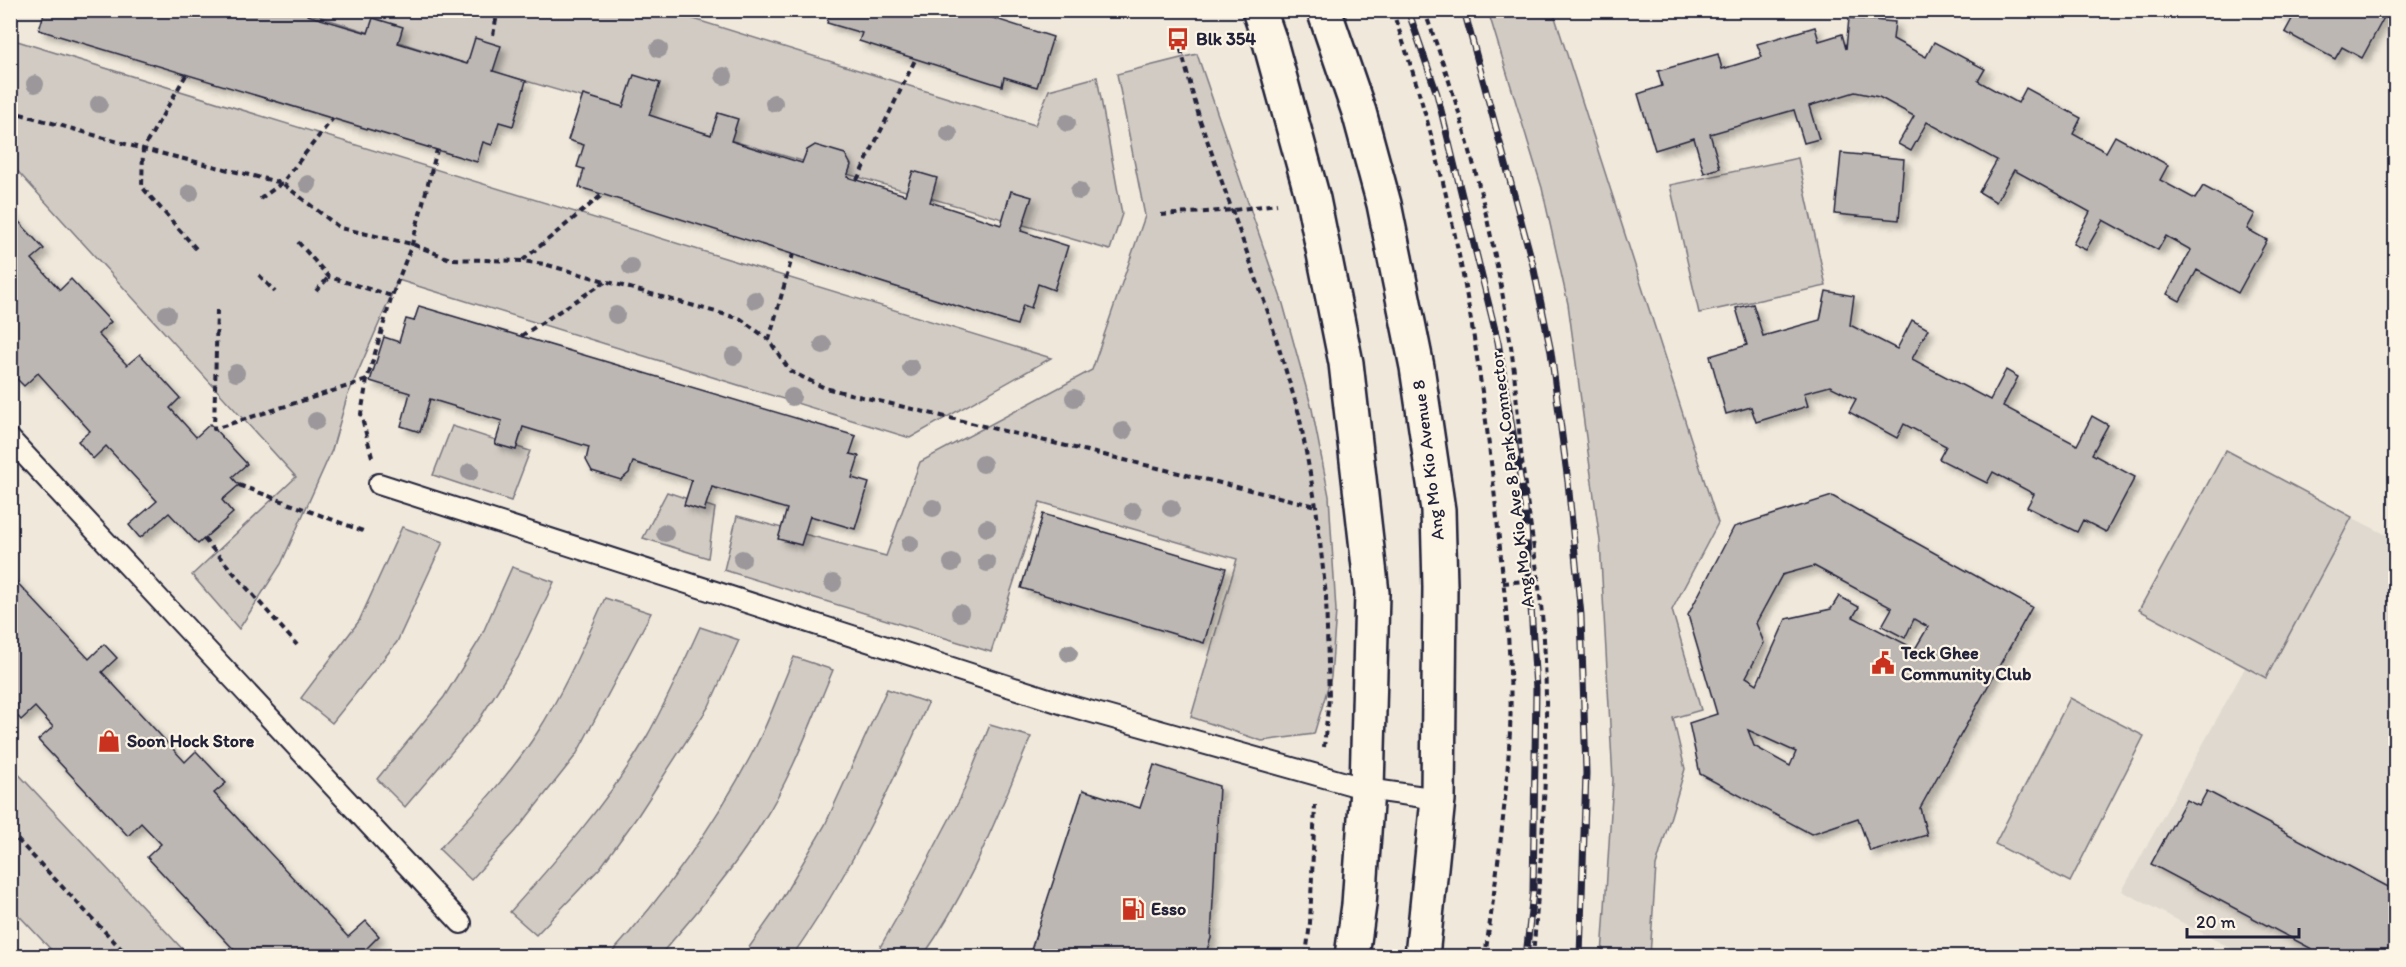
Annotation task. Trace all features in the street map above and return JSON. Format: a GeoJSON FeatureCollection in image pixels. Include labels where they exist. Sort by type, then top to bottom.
{"type":"FeatureCollection","features":[{"type":"Feature","properties":{"kind":"main road"},"geometry":{"type":"LineString","coordinates":[[1259,10],[1270,42],[1312,199],[1346,363],[1372,593],[1367,789],[1359,905],[1352,957]]}},
{"type":"Feature","properties":{"kind":"main road","name":"Ang Mo Kio Avenue 8"},"geometry":{"type":"LineString","coordinates":[[1324,10],[1359,112],[1384,204],[1417,367],[1437,499],[1440,587],[1438,799],[1422,957]]}},
{"type":"Feature","properties":{"kind":"lane"},"geometry":{"type":"LineString","coordinates":[[10,439],[461,923]]}},
{"type":"Feature","properties":{"kind":"lane"},"geometry":{"type":"LineString","coordinates":[[379,484],[1066,705],[1367,789],[1438,799]]}},
{"type":"Feature","properties":{"kind":"path"},"geometry":{"type":"LineString","coordinates":[[493,35],[498,10]]}},
{"type":"Feature","properties":{"kind":"path"},"geometry":{"type":"LineString","coordinates":[[1392,10],[1413,69],[1443,177],[1468,296],[1486,417],[1503,583],[1509,668],[1510,730],[1497,871],[1485,957]]}},
{"type":"Feature","properties":{"kind":"path","name":"Ang Mo Kio Ave 8 Park Connector"},"geometry":{"type":"LineString","coordinates":[[1424,10],[1448,73],[1463,123],[1491,243],[1511,346],[1522,462],[1538,580],[1544,640],[1545,789],[1533,957]]}},
{"type":"Feature","properties":{"kind":"path"},"geometry":{"type":"LineString","coordinates":[[1178,39],[1200,120],[1234,210],[1299,414],[1316,506],[1326,596],[1329,657],[1326,733],[1313,826],[1306,957]]}},
{"type":"Feature","properties":{"kind":"path"},"geometry":{"type":"LineString","coordinates":[[857,180],[916,58]]}},
{"type":"Feature","properties":{"kind":"path"},"geometry":{"type":"LineString","coordinates":[[186,75],[143,149],[142,187],[198,251]]}},
{"type":"Feature","properties":{"kind":"path"},"geometry":{"type":"LineString","coordinates":[[10,111],[143,149],[282,183],[340,228],[412,244],[450,259],[522,261],[544,264],[741,319],[769,340],[790,371],[825,388],[1316,506]]}},
{"type":"Feature","properties":{"kind":"path"},"geometry":{"type":"LineString","coordinates":[[260,199],[282,183],[333,118]]}},
{"type":"Feature","properties":{"kind":"path"},"geometry":{"type":"LineString","coordinates":[[379,484],[361,414],[367,380],[392,296],[412,244],[437,150]]}},
{"type":"Feature","properties":{"kind":"path"},"geometry":{"type":"LineString","coordinates":[[522,261],[602,195]]}},
{"type":"Feature","properties":{"kind":"path"},"geometry":{"type":"LineString","coordinates":[[1161,215],[1234,210],[1312,199]]}},
{"type":"Feature","properties":{"kind":"path"},"geometry":{"type":"LineString","coordinates":[[298,242],[329,277],[392,296]]}},
{"type":"Feature","properties":{"kind":"path"},"geometry":{"type":"LineString","coordinates":[[769,340],[793,254]]}},
{"type":"Feature","properties":{"kind":"path"},"geometry":{"type":"LineString","coordinates":[[260,275],[275,292]]}},
{"type":"Feature","properties":{"kind":"path"},"geometry":{"type":"LineString","coordinates":[[316,291],[329,277]]}},
{"type":"Feature","properties":{"kind":"path"},"geometry":{"type":"LineString","coordinates":[[521,336],[606,281]]}},
{"type":"Feature","properties":{"kind":"path"},"geometry":{"type":"LineString","coordinates":[[217,310],[214,429],[367,380]]}},
{"type":"Feature","properties":{"kind":"path"},"geometry":{"type":"LineString","coordinates":[[239,485],[363,531]]}},
{"type":"Feature","properties":{"kind":"path"},"geometry":{"type":"LineString","coordinates":[[204,539],[297,645]]}},
{"type":"Feature","properties":{"kind":"path"},"geometry":{"type":"LineString","coordinates":[[1503,583],[1538,580]]}},
{"type":"Feature","properties":{"kind":"path"},"geometry":{"type":"LineString","coordinates":[[10,832],[128,957]]}},
{"type":"Feature","properties":{"kind":"shaded area"},"geometry":{"type":"Polygon","coordinates":[[[302,11],[668,11],[1035,125],[1049,90],[1097,77],[1122,214],[1110,250],[467,64],[302,11]]]}},
{"type":"Feature","properties":{"kind":"shaded area"},"geometry":{"type":"Polygon","coordinates":[[[1488,11],[1553,11],[1718,523],[1672,610],[1701,710],[1673,718],[1685,769],[1656,866],[1650,956],[1602,956],[1613,780],[1600,541],[1568,304],[1542,188],[1488,11]]]}},
{"type":"Feature","properties":{"kind":"shaded area"},"geometry":{"type":"Polygon","coordinates":[[[14,40],[1051,358],[910,438],[398,280],[347,397],[332,450],[281,564],[239,629],[192,575],[296,477],[11,164],[10,47],[14,40]]]}},
{"type":"Feature","properties":{"kind":"shaded area"},"geometry":{"type":"Polygon","coordinates":[[[1197,54],[1283,304],[1312,409],[1329,496],[1336,611],[1331,677],[1314,734],[1262,741],[1191,717],[1237,559],[1040,502],[991,652],[724,570],[737,516],[886,556],[920,462],[1092,370],[1145,216],[1117,74],[1197,54]]]}},
{"type":"Feature","properties":{"kind":"shaded area"},"geometry":{"type":"Polygon","coordinates":[[[1798,158],[1826,286],[1699,313],[1670,185],[1798,158]]]}},
{"type":"Feature","properties":{"kind":"shaded area"},"geometry":{"type":"Polygon","coordinates":[[[452,426],[530,451],[511,501],[433,475],[452,426]]]}},
{"type":"Feature","properties":{"kind":"shaded area"},"geometry":{"type":"Polygon","coordinates":[[[2226,450],[2352,517],[2266,678],[2139,610],[2226,450]]]}},
{"type":"Feature","properties":{"kind":"shaded area"},"geometry":{"type":"Polygon","coordinates":[[[667,492],[715,508],[708,558],[643,538],[667,492]]]}},
{"type":"Feature","properties":{"kind":"shaded area"},"geometry":{"type":"Polygon","coordinates":[[[2333,508],[2395,539],[2395,956],[2246,956],[2122,891],[2333,508]]]}},
{"type":"Feature","properties":{"kind":"shaded area"},"geometry":{"type":"Polygon","coordinates":[[[402,527],[443,542],[397,642],[332,723],[301,698],[359,621],[402,527]]]}},
{"type":"Feature","properties":{"kind":"shaded area"},"geometry":{"type":"Polygon","coordinates":[[[512,567],[554,582],[518,658],[479,720],[405,807],[377,779],[444,697],[480,639],[512,567]]]}},
{"type":"Feature","properties":{"kind":"shaded area"},"geometry":{"type":"Polygon","coordinates":[[[605,598],[651,613],[576,755],[516,831],[471,880],[439,849],[503,779],[537,733],[565,684],[605,598]]]}},
{"type":"Feature","properties":{"kind":"shaded area"},"geometry":{"type":"Polygon","coordinates":[[[700,627],[739,640],[709,706],[637,817],[600,868],[536,935],[510,912],[582,828],[631,762],[660,711],[700,627]]]}},
{"type":"Feature","properties":{"kind":"shaded area"},"geometry":{"type":"Polygon","coordinates":[[[794,657],[833,670],[792,768],[762,823],[713,892],[659,956],[609,956],[651,907],[689,856],[741,775],[761,735],[794,657]]]}},
{"type":"Feature","properties":{"kind":"shaded area"},"geometry":{"type":"Polygon","coordinates":[[[887,689],[928,703],[849,865],[792,956],[743,956],[774,912],[825,825],[887,689]]]}},
{"type":"Feature","properties":{"kind":"shaded area"},"geometry":{"type":"Polygon","coordinates":[[[2070,698],[2144,736],[2070,882],[1995,844],[2070,698]]]}},
{"type":"Feature","properties":{"kind":"shaded area"},"geometry":{"type":"Polygon","coordinates":[[[990,725],[1031,737],[969,877],[940,931],[923,956],[875,956],[960,799],[990,725]]]}},
{"type":"Feature","properties":{"kind":"shaded area"},"geometry":{"type":"Polygon","coordinates":[[[11,766],[189,956],[57,956],[11,907],[11,766]]]}},
{"type":"Feature","properties":{"kind":"building"},"geometry":{"type":"Polygon","coordinates":[[[45,10],[308,10],[307,15],[368,33],[373,18],[403,27],[398,43],[467,64],[475,38],[501,46],[493,71],[526,81],[513,126],[499,122],[492,145],[483,142],[477,162],[39,30],[45,10]]]}},
{"type":"Feature","properties":{"kind":"building"},"geometry":{"type":"Polygon","coordinates":[[[831,10],[968,10],[1053,37],[1037,87],[1004,77],[1002,86],[859,41],[862,33],[827,23],[831,10]]]}},
{"type":"Feature","properties":{"kind":"building"},"geometry":{"type":"Polygon","coordinates":[[[2276,10],[2388,10],[2362,58],[2342,47],[2335,59],[2285,32],[2292,19],[2276,10]]]}},
{"type":"Feature","properties":{"kind":"building"},"geometry":{"type":"Polygon","coordinates":[[[1849,18],[1895,22],[1893,39],[1926,57],[1934,42],[1985,69],[1978,81],[2018,103],[2026,88],[2081,118],[2073,134],[2106,152],[2115,136],[2168,165],[2160,180],[2195,199],[2203,186],[2255,214],[2247,229],[2267,240],[2238,293],[2197,270],[2180,301],[2167,294],[2191,250],[2166,236],[2158,250],[2103,220],[2086,250],[2073,244],[2090,212],[2014,170],[1996,202],[1979,192],[1997,160],[1927,122],[1911,151],[1898,144],[1914,116],[1879,97],[1855,92],[1809,106],[1819,139],[1804,143],[1794,110],[1710,134],[1720,168],[1704,173],[1694,138],[1655,150],[1638,94],[1662,86],[1658,71],[1718,54],[1722,69],[1762,57],[1757,44],[1815,27],[1819,41],[1842,34],[1846,49],[1849,18]]]}},
{"type":"Feature","properties":{"kind":"building"},"geometry":{"type":"Polygon","coordinates":[[[634,75],[660,83],[649,115],[711,135],[718,113],[738,119],[731,141],[802,163],[807,150],[815,145],[845,154],[851,165],[847,177],[905,195],[913,171],[937,178],[930,202],[1001,225],[1011,191],[1032,197],[1021,231],[1068,246],[1054,290],[1038,284],[1031,308],[1023,305],[1017,325],[579,187],[584,169],[577,167],[584,145],[568,140],[583,95],[623,107],[634,75]]]}},
{"type":"Feature","properties":{"kind":"building"},"geometry":{"type":"Polygon","coordinates":[[[1841,153],[1904,159],[1899,220],[1835,214],[1841,153]]]}},
{"type":"Feature","properties":{"kind":"building"},"geometry":{"type":"Polygon","coordinates":[[[10,212],[44,249],[32,259],[60,290],[71,279],[111,322],[98,334],[127,365],[140,354],[180,398],[170,408],[196,437],[210,424],[247,464],[232,477],[239,485],[222,500],[233,513],[198,544],[169,513],[140,538],[129,525],[157,501],[106,446],[93,459],[78,441],[90,431],[38,373],[24,386],[10,372],[10,212]]]}},
{"type":"Feature","properties":{"kind":"building"},"geometry":{"type":"Polygon","coordinates":[[[1826,291],[1854,296],[1850,325],[1897,349],[1912,320],[1928,329],[1912,359],[1990,400],[2006,370],[2018,377],[2003,406],[2077,445],[2092,416],[2108,425],[2092,454],[2135,477],[2106,532],[2083,520],[2077,532],[2027,507],[2034,494],[1993,472],[1987,483],[1939,459],[1946,446],[1904,424],[1897,438],[1849,412],[1856,399],[1830,386],[1804,393],[1808,406],[1756,422],[1751,407],[1726,414],[1710,356],[1747,345],[1736,308],[1753,304],[1763,336],[1820,320],[1826,291]]]}},
{"type":"Feature","properties":{"kind":"building"},"geometry":{"type":"Polygon","coordinates":[[[419,306],[856,436],[850,454],[859,456],[852,478],[869,483],[855,529],[810,516],[801,545],[778,539],[787,509],[712,487],[704,511],[684,505],[692,480],[633,462],[629,473],[621,480],[592,471],[586,460],[589,447],[523,427],[516,450],[495,444],[502,421],[430,399],[420,432],[401,426],[410,393],[370,381],[384,337],[399,342],[406,319],[414,321],[419,306]]]}},
{"type":"Feature","properties":{"kind":"building","name":"Teck Ghee Community Club"},"geometry":{"type":"Polygon","coordinates":[[[1832,496],[2032,607],[1920,808],[1927,835],[1870,851],[1858,818],[1811,834],[1700,774],[1689,723],[1717,714],[1688,615],[1734,527],[1832,496]],[[1814,566],[1782,575],[1756,623],[1764,643],[1746,677],[1757,684],[1786,619],[1831,609],[1839,596],[1859,607],[1853,617],[1915,649],[1928,627],[1914,619],[1905,638],[1882,626],[1892,608],[1814,566]],[[1748,730],[1754,746],[1790,766],[1796,752],[1748,730]]]}},
{"type":"Feature","properties":{"kind":"building"},"geometry":{"type":"Polygon","coordinates":[[[1043,514],[1226,568],[1204,643],[1021,588],[1043,514]]]}},
{"type":"Feature","properties":{"kind":"building"},"geometry":{"type":"Polygon","coordinates":[[[10,575],[89,659],[104,644],[117,658],[102,672],[185,762],[196,751],[226,783],[214,793],[348,937],[366,921],[379,936],[362,953],[365,956],[240,956],[147,857],[161,844],[141,823],[128,836],[38,740],[53,727],[35,707],[21,720],[10,708],[10,575]]]}},
{"type":"Feature","properties":{"kind":"building"},"geometry":{"type":"Polygon","coordinates":[[[1154,765],[1219,786],[1211,938],[1205,956],[1029,956],[1083,790],[1140,808],[1154,765]]]}},
{"type":"Feature","properties":{"kind":"building"},"geometry":{"type":"Polygon","coordinates":[[[2207,791],[2396,891],[2396,956],[2325,956],[2151,864],[2186,800],[2199,806],[2207,791]]]}},
{"type":"Feature","properties":{"kind":"railway"},"geometry":{"type":"LineString","coordinates":[[1408,10],[1437,94],[1498,342],[1525,507],[1536,689],[1533,893],[1526,956]]}},
{"type":"Feature","properties":{"kind":"railway"},"geometry":{"type":"LineString","coordinates":[[1464,10],[1533,265],[1551,352],[1568,482],[1581,615],[1586,773],[1580,956]]}},
{"type":"Feature","properties":{"kind":"place","name":"Blk 354"},"geometry":{"type":"Point","coordinates":[1178,39]}},
{"type":"Feature","properties":{"kind":"place","name":"Teck Ghee Community Club"},"geometry":{"type":"Point","coordinates":[1883,663]}},
{"type":"Feature","properties":{"kind":"place","name":"Soon Hock Store"},"geometry":{"type":"Point","coordinates":[109,741]}},
{"type":"Feature","properties":{"kind":"place","name":"Esso"},"geometry":{"type":"Point","coordinates":[1133,909]}}]}
